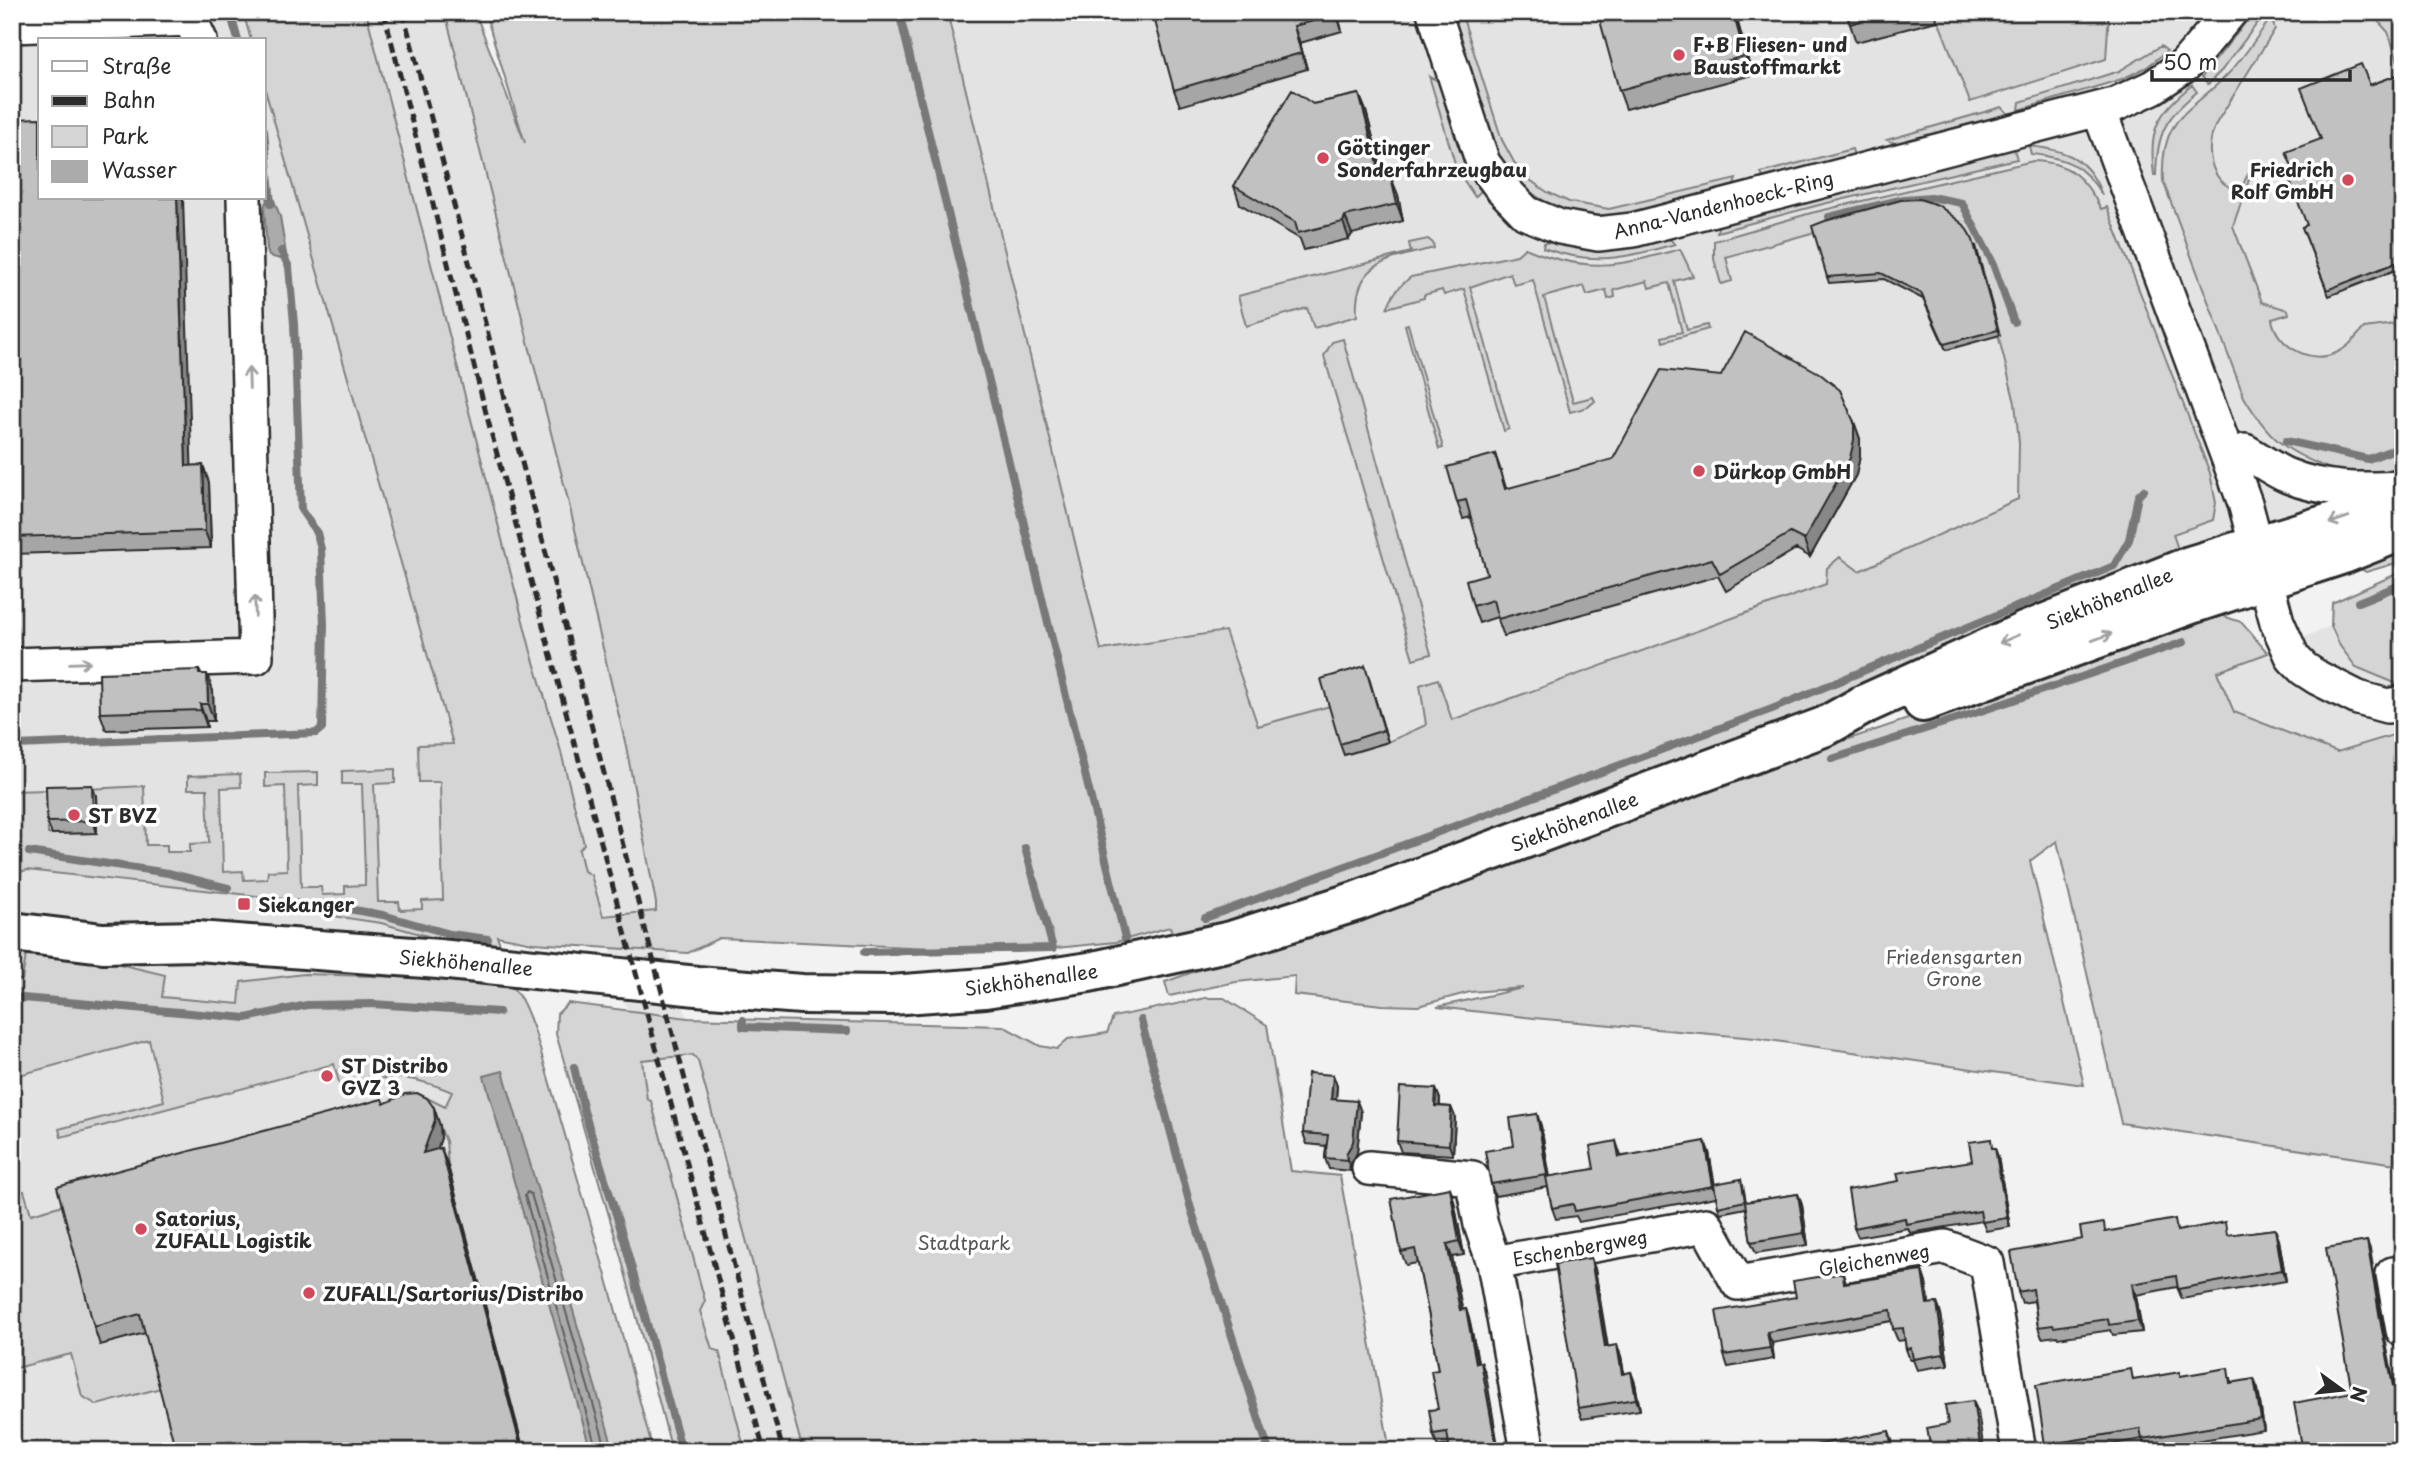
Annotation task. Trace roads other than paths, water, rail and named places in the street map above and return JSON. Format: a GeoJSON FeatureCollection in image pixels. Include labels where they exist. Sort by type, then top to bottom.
{"type":"FeatureCollection","features":[{"type":"Feature","properties":{"kind":"main road","name":"Siekhöhenallee"},"geometry":{"type":"LineString","coordinates":[[2270,560],[2345,518],[2403,496]]}},
{"type":"Feature","properties":{"kind":"main road","name":"Siekhöhenallee"},"geometry":{"type":"LineString","coordinates":[[12,932],[103,943],[197,941],[439,958],[697,986],[802,994],[891,995],[985,988],[1089,972],[1231,941],[1370,896],[1826,726],[1865,704],[2024,632],[2190,566],[2270,560],[2403,530]]}},
{"type":"Feature","properties":{"kind":"main road","name":"Siekhöhenallee"},"geometry":{"type":"LineString","coordinates":[[12,906],[110,919],[197,941]]}},
{"type":"Feature","properties":{"kind":"street","name":"Anna-Vandenhoeck-Ring"},"geometry":{"type":"LineString","coordinates":[[1434,12],[1482,163],[1526,213],[1560,227],[1598,234],[1633,230],[2106,108],[2153,87],[2185,65],[2230,12]]}},
{"type":"Feature","properties":{"kind":"street"},"geometry":{"type":"LineString","coordinates":[[12,26],[190,19],[199,38]]}},
{"type":"Feature","properties":{"kind":"street"},"geometry":{"type":"LineString","coordinates":[[2106,108],[2142,187],[2267,508],[2270,560]]}},
{"type":"Feature","properties":{"kind":"street"},"geometry":{"type":"LineString","coordinates":[[2106,108],[2245,503],[2308,656],[2317,670],[2340,689],[2358,698],[2387,706],[2403,703]]}},
{"type":"Feature","properties":{"kind":"street"},"geometry":{"type":"LineString","coordinates":[[12,664],[256,657],[244,200]]}},
{"type":"Feature","properties":{"kind":"street"},"geometry":{"type":"LineString","coordinates":[[2245,451],[2287,476],[2319,485],[2367,489],[2403,488]]}},
{"type":"Feature","properties":{"kind":"street"},"geometry":{"type":"LineString","coordinates":[[1369,1168],[1472,1178],[1481,1225],[1494,1263]]}},
{"type":"Feature","properties":{"kind":"street","name":"Eschenbergweg"},"geometry":{"type":"LineString","coordinates":[[1528,1451],[1494,1263],[1706,1225],[1738,1283]]}},
{"type":"Feature","properties":{"kind":"street","name":"Gleichenweg"},"geometry":{"type":"LineString","coordinates":[[1738,1283],[1945,1247],[1987,1263],[2019,1451]]}},
{"type":"Feature","properties":{"kind":"street"},"geometry":{"type":"LineString","coordinates":[[2393,1274],[2403,1330]]}},
{"type":"Feature","properties":{"kind":"water"},"geometry":{"type":"Polygon","coordinates":[[[272,195],[280,216],[286,254],[284,260],[269,256],[267,250],[264,208],[268,196],[272,195]]]}},
{"type":"Feature","properties":{"kind":"water"},"geometry":{"type":"Polygon","coordinates":[[[503,1071],[614,1451],[591,1451],[484,1076],[503,1071]]]}},
{"type":"Feature","properties":{"kind":"waterway"},"geometry":{"type":"LineString","coordinates":[[230,12],[237,38]]}},
{"type":"Feature","properties":{"kind":"waterway"},"geometry":{"type":"LineString","coordinates":[[899,12],[1125,938]]}},
{"type":"Feature","properties":{"kind":"waterway"},"geometry":{"type":"LineString","coordinates":[[266,151],[271,204]]}},
{"type":"Feature","properties":{"kind":"waterway"},"geometry":{"type":"LineString","coordinates":[[1829,217],[1904,199],[1931,197],[1962,203],[1992,261],[2014,322]]}},
{"type":"Feature","properties":{"kind":"waterway"},"geometry":{"type":"LineString","coordinates":[[16,745],[316,733],[322,728],[324,625],[321,549],[317,533],[301,510],[294,324],[289,267],[281,251]]}},
{"type":"Feature","properties":{"kind":"waterway"},"geometry":{"type":"LineString","coordinates":[[2286,441],[2368,459],[2403,446]]}},
{"type":"Feature","properties":{"kind":"waterway"},"geometry":{"type":"LineString","coordinates":[[1205,918],[1772,709],[2114,566],[2129,540],[2138,496],[2144,490]]}},
{"type":"Feature","properties":{"kind":"waterway"},"geometry":{"type":"LineString","coordinates":[[2358,602],[2403,584]]}},
{"type":"Feature","properties":{"kind":"waterway"},"geometry":{"type":"LineString","coordinates":[[1832,759],[2184,642]]}},
{"type":"Feature","properties":{"kind":"waterway"},"geometry":{"type":"LineString","coordinates":[[864,952],[1053,948],[1025,848]]}},
{"type":"Feature","properties":{"kind":"waterway"},"geometry":{"type":"LineString","coordinates":[[29,852],[168,873],[228,888]]}},
{"type":"Feature","properties":{"kind":"waterway"},"geometry":{"type":"LineString","coordinates":[[331,906],[383,915],[450,934],[488,939]]}},
{"type":"Feature","properties":{"kind":"waterway"},"geometry":{"type":"LineString","coordinates":[[12,997],[246,1018],[307,1005],[372,1004],[499,1012]]}},
{"type":"Feature","properties":{"kind":"waterway"},"geometry":{"type":"LineString","coordinates":[[743,1020],[743,1027],[847,1031]]}},
{"type":"Feature","properties":{"kind":"waterway"},"geometry":{"type":"LineString","coordinates":[[1141,1020],[1191,1209],[1269,1451]]}},
{"type":"Feature","properties":{"kind":"waterway"},"geometry":{"type":"LineString","coordinates":[[574,1067],[584,1111],[624,1240],[682,1451]]}},
{"type":"Feature","properties":{"kind":"railway"},"geometry":{"type":"LineString","coordinates":[[384,12],[486,413],[764,1451]]}},
{"type":"Feature","properties":{"kind":"railway"},"geometry":{"type":"LineString","coordinates":[[403,12],[783,1451]]}},
{"type":"Feature","properties":{"kind":"place","name":"F+B Fliesen- und Baustoffmarkt"},"geometry":{"type":"Point","coordinates":[1679,55]}},
{"type":"Feature","properties":{"kind":"place","name":"Göttinger Sonderfahrzeugbau"},"geometry":{"type":"Point","coordinates":[1323,158]}},
{"type":"Feature","properties":{"kind":"place","name":"Friedrich Rolf GmbH"},"geometry":{"type":"Point","coordinates":[2348,180]}},
{"type":"Feature","properties":{"kind":"place","name":"Dürkop GmbH"},"geometry":{"type":"Point","coordinates":[1699,471]}},
{"type":"Feature","properties":{"kind":"place","name":"ST BVZ"},"geometry":{"type":"Point","coordinates":[74,815]}},
{"type":"Feature","properties":{"kind":"place","name":"Siekanger"},"geometry":{"type":"Point","coordinates":[244,904]}},
{"type":"Feature","properties":{"kind":"place","name":"ST Distribo GVZ 3"},"geometry":{"type":"Point","coordinates":[327,1076]}},
{"type":"Feature","properties":{"kind":"place","name":"Satorius, ZUFALL Logistik"},"geometry":{"type":"Point","coordinates":[141,1229]}},
{"type":"Feature","properties":{"kind":"place","name":"ZUFALL/Sartorius/Distribo"},"geometry":{"type":"Point","coordinates":[309,1293]}},
{"type":"Feature","properties":{"kind":"park label","name":"Friedensgarten Grone"},"geometry":{"type":"Point","coordinates":[1954,967]}},
{"type":"Feature","properties":{"kind":"park label","name":"Stadtpark"},"geometry":{"type":"Point","coordinates":[964,1242]}}]}
